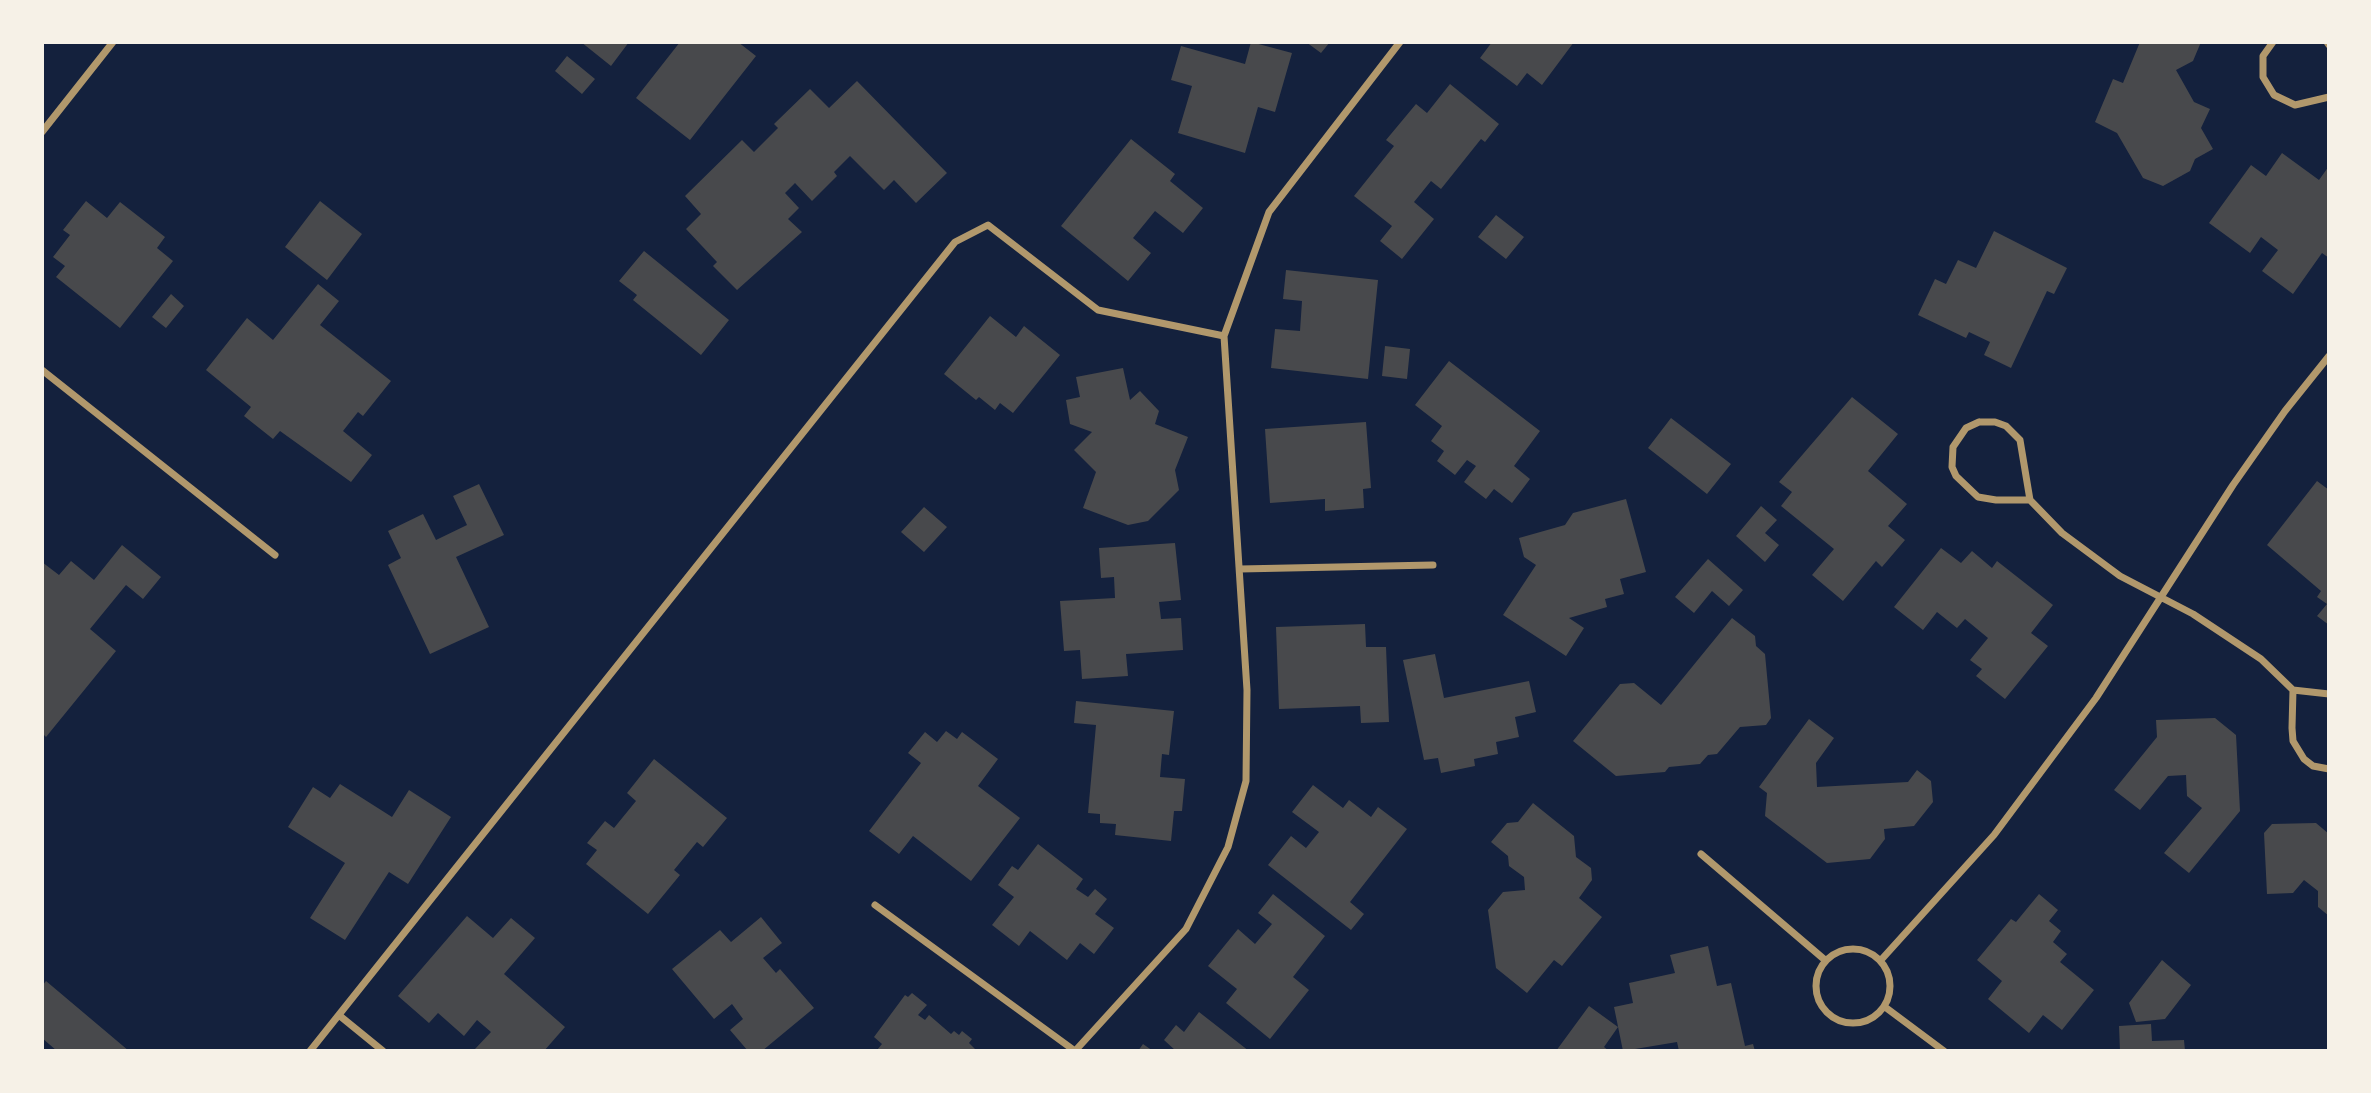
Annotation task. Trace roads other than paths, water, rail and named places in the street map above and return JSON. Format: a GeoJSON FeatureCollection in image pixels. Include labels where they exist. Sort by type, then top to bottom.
{"type":"FeatureCollection","features":[{"type":"Feature","properties":{"kind":"street"},"geometry":{"type":"LineString","coordinates":[[42,132],[113,42]]}},
{"type":"Feature","properties":{"kind":"street"},"geometry":{"type":"LineString","coordinates":[[876,905],[1075,1051],[1186,929],[1228,847],[1246,781],[1247,690],[1224,336],[1269,212],[1400,42]]}},
{"type":"Feature","properties":{"kind":"street"},"geometry":{"type":"LineString","coordinates":[[2273,42],[2263,56],[2263,76],[2274,95],[2295,105],[2329,97]]}},
{"type":"Feature","properties":{"kind":"street"},"geometry":{"type":"LineString","coordinates":[[310,1051],[955,242],[988,225],[1098,310],[1224,336]]}},
{"type":"Feature","properties":{"kind":"street"},"geometry":{"type":"LineString","coordinates":[[1881,960],[1994,835],[2096,698],[2163,599],[2233,485],[2285,411],[2329,356]]}},
{"type":"Feature","properties":{"kind":"street"},"geometry":{"type":"LineString","coordinates":[[42,370],[275,555]]}},
{"type":"Feature","properties":{"kind":"street"},"geometry":{"type":"LineString","coordinates":[[2030,500],[1978,497],[1963,485],[1952,467],[1951,454],[1966,428],[1979,422],[1996,422],[2015,433],[2024,452],[2030,500],[2062,533],[2120,576],[2193,614],[2260,659],[2293,690],[2329,695]]}},
{"type":"Feature","properties":{"kind":"street"},"geometry":{"type":"LineString","coordinates":[[1240,569],[1433,565]]}},
{"type":"Feature","properties":{"kind":"street"},"geometry":{"type":"LineString","coordinates":[[2293,690],[2292,728],[2296,750],[2313,766],[2329,769]]}},
{"type":"Feature","properties":{"kind":"street"},"geometry":{"type":"LineString","coordinates":[[1701,854],[1825,960]]}},
{"type":"Feature","properties":{"kind":"street"},"geometry":{"type":"LineString","coordinates":[[1844,949],[1861,949],[1881,960],[1891,980],[1890,996],[1877,1016],[1863,1023],[1848,1023],[1828,1014],[1820,1005],[1815,982],[1825,960],[1844,949]]}},
{"type":"Feature","properties":{"kind":"street"},"geometry":{"type":"LineString","coordinates":[[1885,1007],[1944,1051]]}},
{"type":"Feature","properties":{"kind":"street"},"geometry":{"type":"LineString","coordinates":[[340,1016],[383,1051]]}}]}
